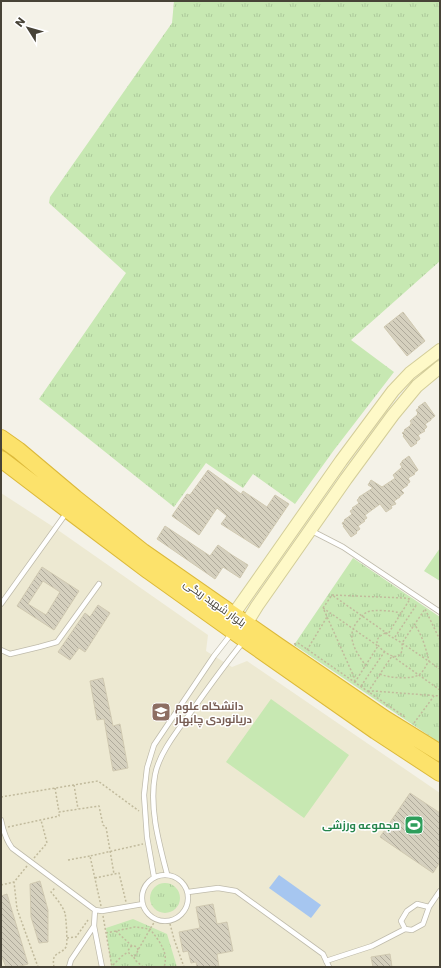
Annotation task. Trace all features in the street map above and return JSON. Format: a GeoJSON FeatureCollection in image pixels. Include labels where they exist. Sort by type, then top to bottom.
{"type":"FeatureCollection","features":[{"type":"Feature","properties":{"kind":"highway","name":"بلوار شهید ریگی"},"geometry":{"type":"LineString","coordinates":[[1,438],[18,450],[143,552],[232,615],[241,632],[278,646],[440,753]]}},
{"type":"Feature","properties":{"kind":"highway","name":"بلوار شهید ریگی"},"geometry":{"type":"LineString","coordinates":[[1,459],[149,571],[241,632],[376,731],[440,774]]}},
{"type":"Feature","properties":{"kind":"street"},"geometry":{"type":"LineString","coordinates":[[232,615],[341,461],[393,391],[410,373],[440,350]]}},
{"type":"Feature","properties":{"kind":"street"},"geometry":{"type":"LineString","coordinates":[[241,632],[257,606],[346,479],[405,400],[417,386],[440,367]]}},
{"type":"Feature","properties":{"kind":"street"},"geometry":{"type":"LineString","coordinates":[[393,391],[405,400]]}},
{"type":"Feature","properties":{"kind":"street"},"geometry":{"type":"LineString","coordinates":[[246,597],[257,606]]}},
{"type":"Feature","properties":{"kind":"lane"},"geometry":{"type":"LineString","coordinates":[[1,604],[68,510]]}},
{"type":"Feature","properties":{"kind":"lane"},"geometry":{"type":"LineString","coordinates":[[310,530],[343,547],[440,612]]}},
{"type":"Feature","properties":{"kind":"lane"},"geometry":{"type":"LineString","coordinates":[[1,650],[10,654],[57,642],[99,584]]}},
{"type":"Feature","properties":{"kind":"lane"},"geometry":{"type":"LineString","coordinates":[[154,877],[148,843],[144,795],[147,768],[154,745],[214,656],[241,632]]}},
{"type":"Feature","properties":{"kind":"lane"},"geometry":{"type":"LineString","coordinates":[[168,874],[158,839],[154,803],[155,775],[162,757],[176,733],[226,663],[241,632]]}},
{"type":"Feature","properties":{"kind":"lane"},"geometry":{"type":"LineString","coordinates":[[1,820],[3,829],[12,848],[95,910],[102,911],[143,904]]}},
{"type":"Feature","properties":{"kind":"lane"},"geometry":{"type":"LineString","coordinates":[[168,874],[181,880],[188,892],[189,900],[182,914],[175,919],[159,920],[152,917],[146,911],[142,896],[148,882],[154,877],[168,874]]}},
{"type":"Feature","properties":{"kind":"lane"},"geometry":{"type":"LineString","coordinates":[[188,892],[218,888],[236,891],[323,954],[329,967]]}},
{"type":"Feature","properties":{"kind":"lane"},"geometry":{"type":"LineString","coordinates":[[429,907],[418,904],[407,911],[401,921],[405,928],[412,930],[423,924],[429,907],[440,890]]}},
{"type":"Feature","properties":{"kind":"lane"},"geometry":{"type":"LineString","coordinates":[[95,910],[94,926],[102,967]]}},
{"type":"Feature","properties":{"kind":"lane"},"geometry":{"type":"LineString","coordinates":[[69,967],[71,960],[94,926]]}},
{"type":"Feature","properties":{"kind":"lane"},"geometry":{"type":"LineString","coordinates":[[326,961],[372,946],[405,928]]}},
{"type":"Feature","properties":{"kind":"path"},"geometry":{"type":"LineString","coordinates":[[323,608],[332,595]]}},
{"type":"Feature","properties":{"kind":"path"},"geometry":{"type":"LineString","coordinates":[[332,595],[410,599],[388,634]]}},
{"type":"Feature","properties":{"kind":"path"},"geometry":{"type":"LineString","coordinates":[[332,595],[440,669]]}},
{"type":"Feature","properties":{"kind":"path"},"geometry":{"type":"LineString","coordinates":[[394,638],[417,604]]}},
{"type":"Feature","properties":{"kind":"path"},"geometry":{"type":"LineString","coordinates":[[323,608],[355,682]]}},
{"type":"Feature","properties":{"kind":"path"},"geometry":{"type":"LineString","coordinates":[[323,608],[440,690]]}},
{"type":"Feature","properties":{"kind":"path"},"geometry":{"type":"LineString","coordinates":[[392,656],[395,657],[402,652],[402,643],[425,609],[440,640]]}},
{"type":"Feature","properties":{"kind":"path"},"geometry":{"type":"LineString","coordinates":[[366,666],[359,656],[351,636],[353,629],[362,616],[368,611],[401,613]]}},
{"type":"Feature","properties":{"kind":"path"},"geometry":{"type":"LineString","coordinates":[[307,650],[327,618]]}},
{"type":"Feature","properties":{"kind":"path"},"geometry":{"type":"LineString","coordinates":[[414,624],[418,629],[429,661]]}},
{"type":"Feature","properties":{"kind":"path"},"geometry":{"type":"LineString","coordinates":[[355,682],[378,646],[377,639],[380,635],[385,633],[388,634]]}},
{"type":"Feature","properties":{"kind":"path"},"geometry":{"type":"LineString","coordinates":[[278,646],[298,643],[414,723],[434,696]]}},
{"type":"Feature","properties":{"kind":"path"},"geometry":{"type":"LineString","coordinates":[[361,687],[385,651]]}},
{"type":"Feature","properties":{"kind":"path"},"geometry":{"type":"LineString","coordinates":[[368,692],[392,656]]}},
{"type":"Feature","properties":{"kind":"path"},"geometry":{"type":"LineString","coordinates":[[380,674],[397,678],[412,677],[419,675],[429,661]]}},
{"type":"Feature","properties":{"kind":"path"},"geometry":{"type":"LineString","coordinates":[[368,692],[374,691],[440,696]]}},
{"type":"Feature","properties":{"kind":"path"},"geometry":{"type":"LineString","coordinates":[[1,797],[98,781],[145,816]]}},
{"type":"Feature","properties":{"kind":"path"},"geometry":{"type":"LineString","coordinates":[[74,785],[78,809]]}},
{"type":"Feature","properties":{"kind":"path"},"geometry":{"type":"LineString","coordinates":[[3,829],[59,816],[55,788]]}},
{"type":"Feature","properties":{"kind":"path"},"geometry":{"type":"LineString","coordinates":[[59,812],[99,806],[103,825],[106,827],[114,874]]}},
{"type":"Feature","properties":{"kind":"path"},"geometry":{"type":"LineString","coordinates":[[1,885],[14,882],[47,843],[41,820]]}},
{"type":"Feature","properties":{"kind":"path"},"geometry":{"type":"LineString","coordinates":[[68,860],[148,843]]}},
{"type":"Feature","properties":{"kind":"path"},"geometry":{"type":"LineString","coordinates":[[90,856],[112,966]]}},
{"type":"Feature","properties":{"kind":"path"},"geometry":{"type":"LineString","coordinates":[[95,878],[120,873],[127,906]]}},
{"type":"Feature","properties":{"kind":"path"},"geometry":{"type":"LineString","coordinates":[[14,882],[17,909],[38,967]]}},
{"type":"Feature","properties":{"kind":"path"},"geometry":{"type":"LineString","coordinates":[[54,967],[54,957],[67,945],[65,913],[51,892],[58,883]]}},
{"type":"Feature","properties":{"kind":"path"},"geometry":{"type":"LineString","coordinates":[[67,938],[76,937],[95,910]]}},
{"type":"Feature","properties":{"kind":"path"},"geometry":{"type":"LineString","coordinates":[[134,956],[156,919]]}},
{"type":"Feature","properties":{"kind":"path"},"geometry":{"type":"LineString","coordinates":[[169,920],[184,967]]}},
{"type":"Feature","properties":{"kind":"path"},"geometry":{"type":"LineString","coordinates":[[106,933],[136,927],[150,929],[163,946],[166,962],[164,967]]}},
{"type":"Feature","properties":{"kind":"path"},"geometry":{"type":"LineString","coordinates":[[116,931],[138,950]]}},
{"type":"Feature","properties":{"kind":"path"},"geometry":{"type":"LineString","coordinates":[[112,966],[128,952],[129,948],[132,946]]}},
{"type":"Feature","properties":{"kind":"path"},"geometry":{"type":"LineString","coordinates":[[128,952],[130,955],[134,956],[135,960],[143,967]]}},
{"type":"Feature","properties":{"kind":"shaded area","name":"دانشگاه علوم دریانوردی چابهار"},"geometry":{"type":"Polygon","coordinates":[[[1,493],[55,528],[208,635],[206,651],[232,667],[247,661],[440,793],[440,967],[1,967],[1,493]]]}},
{"type":"Feature","properties":{"kind":"green space"},"geometry":{"type":"Polygon","coordinates":[[[174,1],[440,1],[440,261],[351,340],[394,372],[295,504],[253,474],[243,488],[206,463],[174,507],[39,399],[126,273],[49,203],[50,197],[172,23],[174,1]]]}},
{"type":"Feature","properties":{"kind":"green space"},"geometry":{"type":"Polygon","coordinates":[[[440,548],[440,581],[424,571],[440,548]]]}},
{"type":"Feature","properties":{"kind":"green space"},"geometry":{"type":"Polygon","coordinates":[[[353,558],[440,617],[440,743],[294,645],[353,558]]]}},
{"type":"Feature","properties":{"kind":"green space"},"geometry":{"type":"Polygon","coordinates":[[[271,699],[349,755],[304,818],[226,762],[271,699]]]}},
{"type":"Feature","properties":{"kind":"green space"},"geometry":{"type":"Polygon","coordinates":[[[165,883],[176,887],[180,898],[176,909],[165,913],[154,909],[150,898],[154,887],[165,883]]]}},
{"type":"Feature","properties":{"kind":"green space"},"geometry":{"type":"Polygon","coordinates":[[[133,919],[167,934],[177,967],[111,967],[106,928],[133,919]]]}},
{"type":"Feature","properties":{"kind":"water"},"geometry":{"type":"Polygon","coordinates":[[[279,875],[321,905],[311,918],[269,888],[279,875]]]}},
{"type":"Feature","properties":{"kind":"building"},"geometry":{"type":"Polygon","coordinates":[[[403,312],[425,341],[407,356],[384,327],[403,312]]]}},
{"type":"Feature","properties":{"kind":"building"},"geometry":{"type":"Polygon","coordinates":[[[425,402],[435,416],[425,424],[427,427],[424,430],[425,431],[418,435],[420,439],[411,447],[402,433],[411,425],[410,424],[412,424],[410,421],[418,414],[416,410],[425,402]]]}},
{"type":"Feature","properties":{"kind":"building"},"geometry":{"type":"Polygon","coordinates":[[[409,456],[418,470],[414,473],[415,474],[408,478],[410,482],[401,490],[404,493],[394,501],[396,504],[391,506],[392,508],[386,512],[380,504],[365,515],[367,518],[358,526],[360,529],[351,537],[342,523],[352,514],[350,511],[359,503],[357,500],[359,497],[373,488],[368,485],[371,480],[382,487],[395,478],[393,475],[402,467],[400,464],[409,456]]]}},
{"type":"Feature","properties":{"kind":"building"},"geometry":{"type":"Polygon","coordinates":[[[208,470],[241,494],[243,491],[267,507],[275,495],[289,504],[259,548],[221,524],[227,516],[217,508],[199,535],[172,516],[187,494],[190,495],[208,470]]]}},
{"type":"Feature","properties":{"kind":"building"},"geometry":{"type":"Polygon","coordinates":[[[165,526],[210,556],[218,545],[248,565],[240,578],[223,567],[215,579],[157,539],[165,526]]]}},
{"type":"Feature","properties":{"kind":"building"},"geometry":{"type":"Polygon","coordinates":[[[42,567],[79,591],[54,630],[17,606],[42,567]],[[43,581],[28,604],[46,615],[60,592],[43,581]]]}},
{"type":"Feature","properties":{"kind":"building"},"geometry":{"type":"Polygon","coordinates":[[[98,605],[110,613],[85,652],[79,648],[70,660],[58,652],[85,613],[90,617],[98,605]]]}},
{"type":"Feature","properties":{"kind":"building"},"geometry":{"type":"Polygon","coordinates":[[[103,678],[113,726],[120,724],[128,768],[113,771],[104,719],[97,720],[90,681],[103,678]]]}},
{"type":"Feature","properties":{"kind":"building","name":"مجموعه ورزشی"},"geometry":{"type":"Polygon","coordinates":[[[410,793],[440,813],[440,862],[433,873],[380,837],[410,793]]]}},
{"type":"Feature","properties":{"kind":"building"},"geometry":{"type":"Polygon","coordinates":[[[40,881],[48,910],[48,942],[39,943],[31,917],[30,884],[40,881]]]}},
{"type":"Feature","properties":{"kind":"building"},"geometry":{"type":"Polygon","coordinates":[[[7,894],[28,964],[17,967],[6,967],[1,955],[1,896],[7,894]]]}},
{"type":"Feature","properties":{"kind":"building"},"geometry":{"type":"Polygon","coordinates":[[[213,904],[217,924],[227,922],[233,951],[217,954],[219,967],[197,967],[196,962],[191,963],[188,951],[183,952],[179,932],[200,928],[196,907],[213,904]]]}},
{"type":"Feature","properties":{"kind":"building"},"geometry":{"type":"Polygon","coordinates":[[[390,954],[392,967],[373,967],[371,957],[390,954]]]}},
{"type":"Feature","properties":{"kind":"place","name":"دانشگاه علوم دریانوردی چابهار"},"geometry":{"type":"Point","coordinates":[161,712]}},
{"type":"Feature","properties":{"kind":"place","name":"مجموعه ورزشی"},"geometry":{"type":"Point","coordinates":[414,825]}}]}
